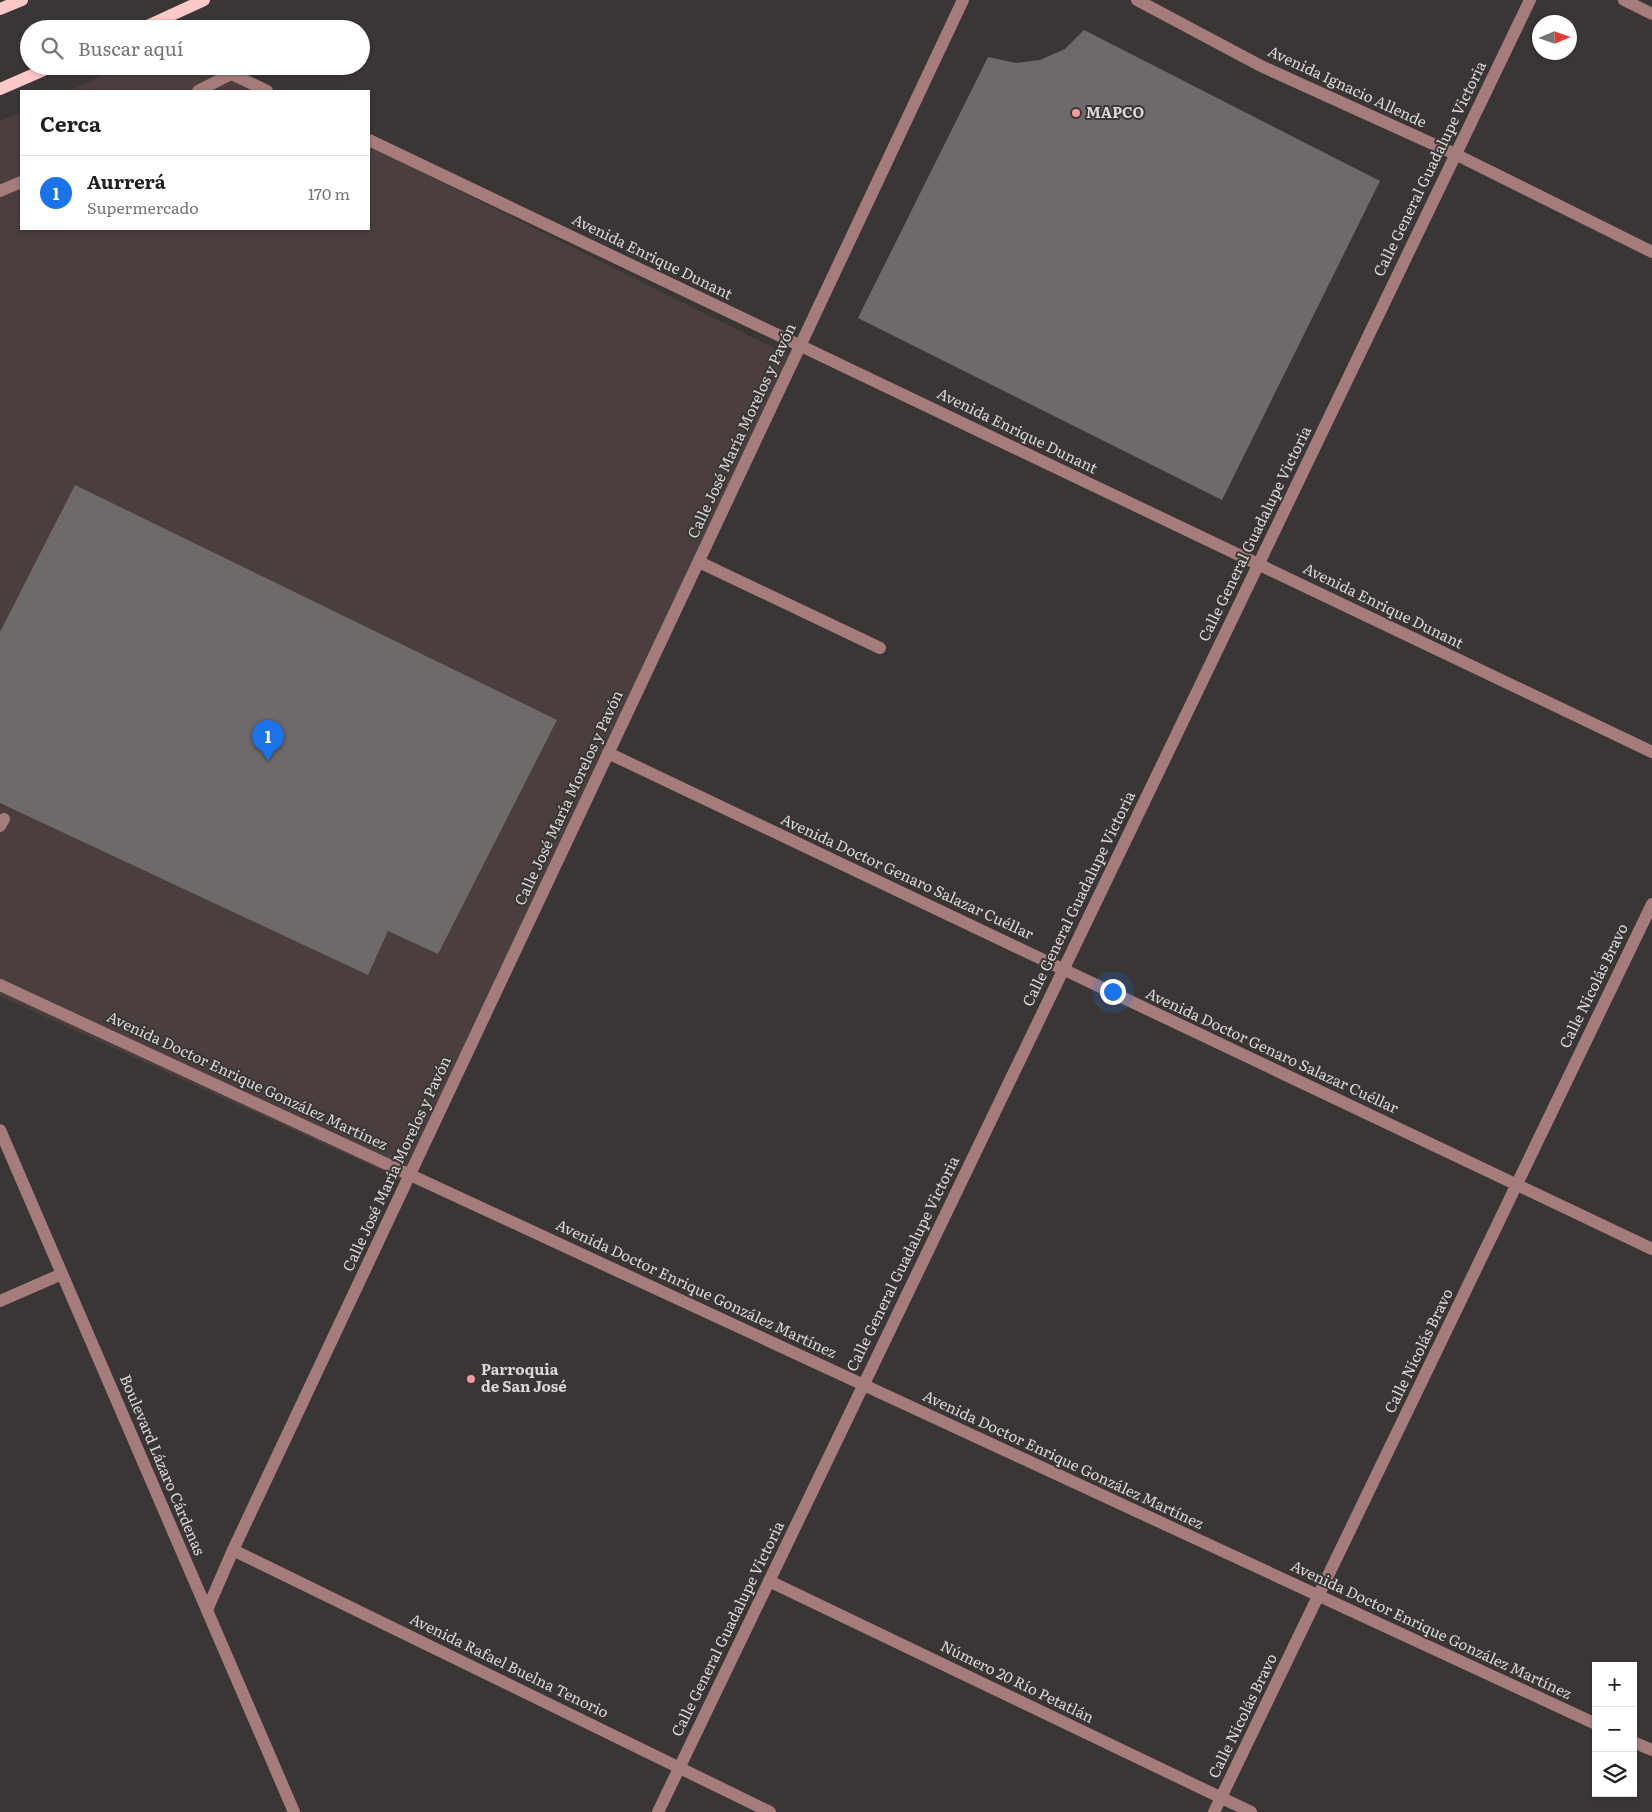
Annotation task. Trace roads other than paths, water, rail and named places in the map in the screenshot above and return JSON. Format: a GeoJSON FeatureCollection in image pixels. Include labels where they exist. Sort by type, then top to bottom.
{"type":"FeatureCollection","features":[{"type":"Feature","properties":{"kind":"main road"},"geometry":{"type":"LineString","coordinates":[[0,9],[22,0]]}},
{"type":"Feature","properties":{"kind":"main road"},"geometry":{"type":"LineString","coordinates":[[161,20],[204,0]]}},
{"type":"Feature","properties":{"kind":"main road"},"geometry":{"type":"LineString","coordinates":[[0,89],[32,75]]}},
{"type":"Feature","properties":{"kind":"street","name":"Calle José María Morelos y Pavón"},"geometry":{"type":"LineString","coordinates":[[207,1610],[233,1550],[963,0]]}},
{"type":"Feature","properties":{"kind":"street","name":"Avenida Ignacio Allende"},"geometry":{"type":"LineString","coordinates":[[1137,0],[1261,66],[1456,154],[1652,252]]}},
{"type":"Feature","properties":{"kind":"street","name":"Calle General Guadalupe Victoria"},"geometry":{"type":"LineString","coordinates":[[658,1812],[1530,0]]}},
{"type":"Feature","properties":{"kind":"street"},"geometry":{"type":"LineString","coordinates":[[1624,0],[1652,14]]}},
{"type":"Feature","properties":{"kind":"street"},"geometry":{"type":"LineString","coordinates":[[200,90],[229,75]]}},
{"type":"Feature","properties":{"kind":"street"},"geometry":{"type":"LineString","coordinates":[[233,75],[265,90]]}},
{"type":"Feature","properties":{"kind":"street","name":"Avenida Enrique Dunant"},"geometry":{"type":"LineString","coordinates":[[370,140],[1652,752]]}},
{"type":"Feature","properties":{"kind":"street"},"geometry":{"type":"LineString","coordinates":[[0,191],[20,182]]}},
{"type":"Feature","properties":{"kind":"street"},"geometry":{"type":"LineString","coordinates":[[699,562],[880,648]]}},
{"type":"Feature","properties":{"kind":"street","name":"Avenida Doctor Genaro Salazar Cuéllar"},"geometry":{"type":"LineString","coordinates":[[608,753],[1652,1250]]}},
{"type":"Feature","properties":{"kind":"street","name":"Calle Nicolás Bravo"},"geometry":{"type":"LineString","coordinates":[[1214,1812],[1652,904]]}},
{"type":"Feature","properties":{"kind":"street","name":"Avenida Doctor Enrique González Martínez"},"geometry":{"type":"LineString","coordinates":[[0,985],[1592,1722]]}},
{"type":"Feature","properties":{"kind":"street","name":"Boulevard Lázaro Cárdenas"},"geometry":{"type":"LineString","coordinates":[[0,1130],[294,1812]]}},
{"type":"Feature","properties":{"kind":"street"},"geometry":{"type":"LineString","coordinates":[[0,1302],[62,1274]]}},
{"type":"Feature","properties":{"kind":"street","name":"Avenida Rafael Buelna Tenorio"},"geometry":{"type":"LineString","coordinates":[[233,1550],[770,1812]]}},
{"type":"Feature","properties":{"kind":"street","name":"Número 20 Río Petatlán"},"geometry":{"type":"LineString","coordinates":[[769,1581],[1251,1812]]}},
{"type":"Feature","properties":{"kind":"street"},"geometry":{"type":"LineString","coordinates":[[1637,1744],[1652,1750]]}},
{"type":"Feature","properties":{"kind":"place","name":"MAPCO"},"geometry":{"type":"Point","coordinates":[1076,113]}},
{"type":"Feature","properties":{"kind":"place","name":"Aurrerá"},"geometry":{"type":"Point","coordinates":[268,761]}},
{"type":"Feature","properties":{"kind":"place","name":"Parroquia de San José"},"geometry":{"type":"Point","coordinates":[471,1379]}}]}
